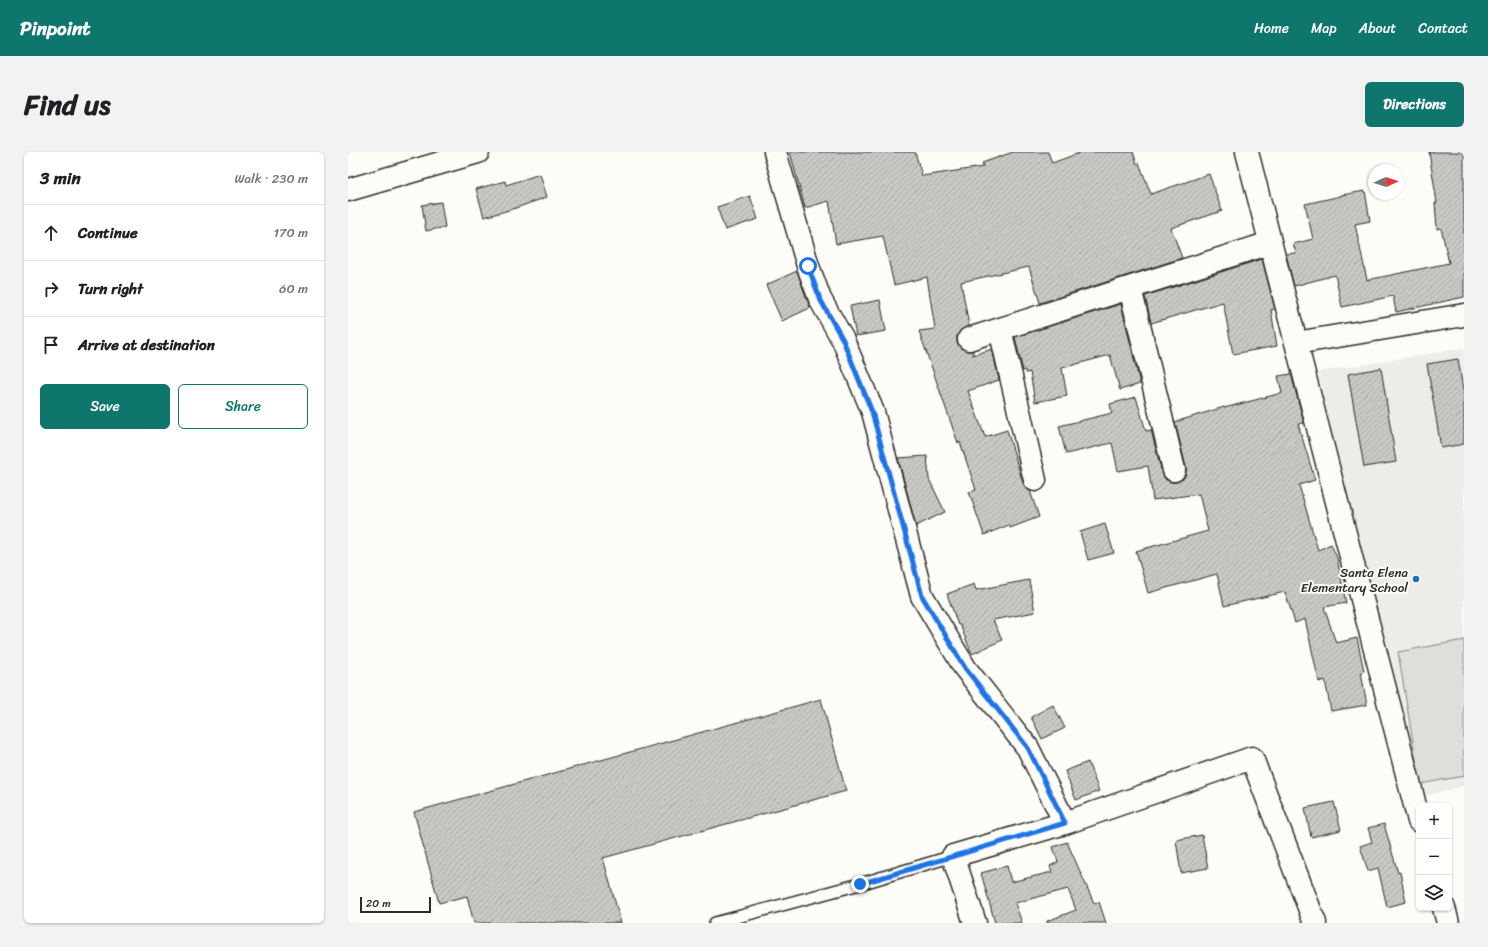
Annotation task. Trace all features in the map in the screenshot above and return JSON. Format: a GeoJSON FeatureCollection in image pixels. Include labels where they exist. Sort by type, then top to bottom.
{"type":"FeatureCollection","features":[{"type":"Feature","properties":{"kind":"street"},"geometry":{"type":"LineString","coordinates":[[348,190],[478,152]]}},
{"type":"Feature","properties":{"kind":"street"},"geometry":{"type":"LineString","coordinates":[[775,152],[808,266],[820,299],[843,340],[872,412],[922,596],[965,668],[1028,748],[1065,823]]}},
{"type":"Feature","properties":{"kind":"street"},"geometry":{"type":"LineString","coordinates":[[1247,152],[1416,809]]}},
{"type":"Feature","properties":{"kind":"street"},"geometry":{"type":"LineString","coordinates":[[969,339],[1270,243]]}},
{"type":"Feature","properties":{"kind":"street"},"geometry":{"type":"LineString","coordinates":[[1130,288],[1174,470]]}},
{"type":"Feature","properties":{"kind":"street"},"geometry":{"type":"LineString","coordinates":[[1296,343],[1464,315]]}},
{"type":"Feature","properties":{"kind":"street"},"geometry":{"type":"LineString","coordinates":[[1000,329],[1035,480]]}},
{"type":"Feature","properties":{"kind":"street"},"geometry":{"type":"LineString","coordinates":[[975,923],[954,856],[1065,823],[1252,758],[1315,923]]}},
{"type":"Feature","properties":{"kind":"street"},"geometry":{"type":"LineString","coordinates":[[1445,911],[1448,923]]}},
{"type":"Feature","properties":{"kind":"lane"},"geometry":{"type":"LineString","coordinates":[[715,923],[860,884],[954,856]]}},
{"type":"Feature","properties":{"kind":"shaded area","name":"Santa Elena Elementary School"},"geometry":{"type":"Polygon","coordinates":[[[1464,348],[1464,786],[1418,798],[1318,372],[1464,348]]]}},
{"type":"Feature","properties":{"kind":"shaded area"},"geometry":{"type":"Polygon","coordinates":[[[1464,640],[1464,776],[1420,784],[1398,652],[1464,640]]]}},
{"type":"Feature","properties":{"kind":"building"},"geometry":{"type":"Polygon","coordinates":[[[790,152],[915,152],[922,176],[983,167],[982,163],[1013,152],[1048,152],[1052,163],[1082,152],[1133,152],[1151,194],[1209,174],[1222,211],[1171,228],[1182,258],[1040,303],[1029,267],[961,282],[969,326],[960,331],[957,337],[957,343],[966,351],[973,351],[973,355],[992,349],[999,380],[968,391],[985,437],[1007,430],[1023,483],[1030,491],[1039,517],[1010,528],[1009,525],[984,535],[969,492],[976,490],[919,331],[935,329],[927,277],[894,285],[883,236],[836,244],[829,201],[805,208],[790,152]]]}},
{"type":"Feature","properties":{"kind":"building"},"geometry":{"type":"Polygon","coordinates":[[[1429,152],[1464,152],[1464,297],[1396,312],[1393,296],[1342,307],[1335,275],[1294,286],[1286,254],[1296,253],[1293,244],[1313,239],[1305,204],[1365,191],[1370,221],[1355,224],[1367,280],[1449,263],[1441,228],[1437,229],[1435,203],[1437,203],[1429,152]]]}},
{"type":"Feature","properties":{"kind":"building"},"geometry":{"type":"Polygon","coordinates":[[[540,174],[547,197],[484,217],[476,189],[505,181],[506,185],[540,174]]]}},
{"type":"Feature","properties":{"kind":"building"},"geometry":{"type":"Polygon","coordinates":[[[750,196],[758,219],[725,230],[717,207],[750,196]]]}},
{"type":"Feature","properties":{"kind":"building"},"geometry":{"type":"Polygon","coordinates":[[[441,202],[445,227],[426,231],[422,205],[441,202]]]}},
{"type":"Feature","properties":{"kind":"building"},"geometry":{"type":"Polygon","coordinates":[[[1262,259],[1275,309],[1271,310],[1277,346],[1233,354],[1223,302],[1151,323],[1145,296],[1262,259]]]}},
{"type":"Feature","properties":{"kind":"building"},"geometry":{"type":"Polygon","coordinates":[[[797,271],[810,308],[782,321],[766,285],[797,271]]]}},
{"type":"Feature","properties":{"kind":"building"},"geometry":{"type":"Polygon","coordinates":[[[880,300],[886,331],[856,336],[850,306],[880,300]]]}},
{"type":"Feature","properties":{"kind":"building"},"geometry":{"type":"Polygon","coordinates":[[[1121,304],[1140,384],[1120,390],[1110,355],[1062,368],[1067,396],[1035,402],[1030,372],[1026,373],[1025,370],[1023,371],[1015,337],[1121,304]]]}},
{"type":"Feature","properties":{"kind":"building"},"geometry":{"type":"Polygon","coordinates":[[[1458,359],[1464,396],[1464,444],[1441,448],[1427,364],[1458,359]]]}},
{"type":"Feature","properties":{"kind":"building"},"geometry":{"type":"Polygon","coordinates":[[[1381,368],[1396,462],[1364,467],[1348,374],[1381,368]]]}},
{"type":"Feature","properties":{"kind":"building"},"geometry":{"type":"Polygon","coordinates":[[[1291,374],[1304,423],[1298,424],[1315,480],[1299,485],[1318,550],[1331,544],[1337,558],[1346,603],[1324,607],[1336,643],[1357,638],[1364,671],[1361,672],[1367,705],[1331,711],[1325,680],[1319,682],[1305,619],[1295,623],[1285,592],[1224,606],[1217,574],[1148,593],[1136,551],[1208,531],[1199,494],[1153,500],[1148,466],[1118,471],[1112,443],[1066,454],[1059,426],[1112,413],[1110,404],[1136,397],[1146,431],[1151,430],[1162,473],[1165,479],[1170,482],[1177,482],[1183,479],[1186,474],[1186,467],[1175,422],[1224,407],[1282,393],[1278,376],[1291,374]]]}},
{"type":"Feature","properties":{"kind":"building"},"geometry":{"type":"Polygon","coordinates":[[[927,456],[929,479],[945,512],[916,526],[898,458],[927,456]]]}},
{"type":"Feature","properties":{"kind":"building"},"geometry":{"type":"Polygon","coordinates":[[[1105,524],[1114,553],[1088,560],[1080,532],[1105,524]]]}},
{"type":"Feature","properties":{"kind":"building"},"geometry":{"type":"Polygon","coordinates":[[[1029,580],[1035,612],[993,620],[1002,640],[972,654],[960,625],[958,625],[947,594],[974,584],[976,590],[1029,580]]]}},
{"type":"Feature","properties":{"kind":"building"},"geometry":{"type":"Polygon","coordinates":[[[821,699],[846,791],[603,858],[621,923],[474,923],[467,896],[439,903],[414,812],[821,699]]]}},
{"type":"Feature","properties":{"kind":"building"},"geometry":{"type":"Polygon","coordinates":[[[1053,705],[1065,728],[1042,739],[1031,717],[1053,705]]]}},
{"type":"Feature","properties":{"kind":"building"},"geometry":{"type":"Polygon","coordinates":[[[1088,762],[1099,791],[1076,800],[1065,771],[1088,762]]]}},
{"type":"Feature","properties":{"kind":"building"},"geometry":{"type":"Polygon","coordinates":[[[1334,802],[1341,830],[1311,837],[1305,808],[1334,802]]]}},
{"type":"Feature","properties":{"kind":"building"},"geometry":{"type":"Polygon","coordinates":[[[1384,824],[1398,873],[1400,872],[1406,902],[1387,907],[1378,868],[1368,871],[1360,846],[1372,842],[1368,828],[1384,824]]]}},
{"type":"Feature","properties":{"kind":"building"},"geometry":{"type":"Polygon","coordinates":[[[1202,835],[1208,868],[1181,873],[1176,840],[1202,835]]]}},
{"type":"Feature","properties":{"kind":"building"},"geometry":{"type":"Polygon","coordinates":[[[1067,842],[1094,903],[1099,902],[1106,923],[1047,923],[1047,921],[1076,910],[1068,889],[1015,903],[1022,923],[995,923],[981,873],[1007,866],[1011,882],[1052,872],[1050,866],[1058,862],[1053,847],[1067,842]]]}},
{"type":"Feature","properties":{"kind":"place","name":"Santa Elena Elementary School"},"geometry":{"type":"Point","coordinates":[1416,579]}},
{"type":"Feature","properties":{"kind":"route"},"geometry":{"type":"LineString","coordinates":[[808,266],[820,299],[843,340],[872,412],[922,596],[965,668],[1028,748],[1065,823],[860,884]]}}]}
